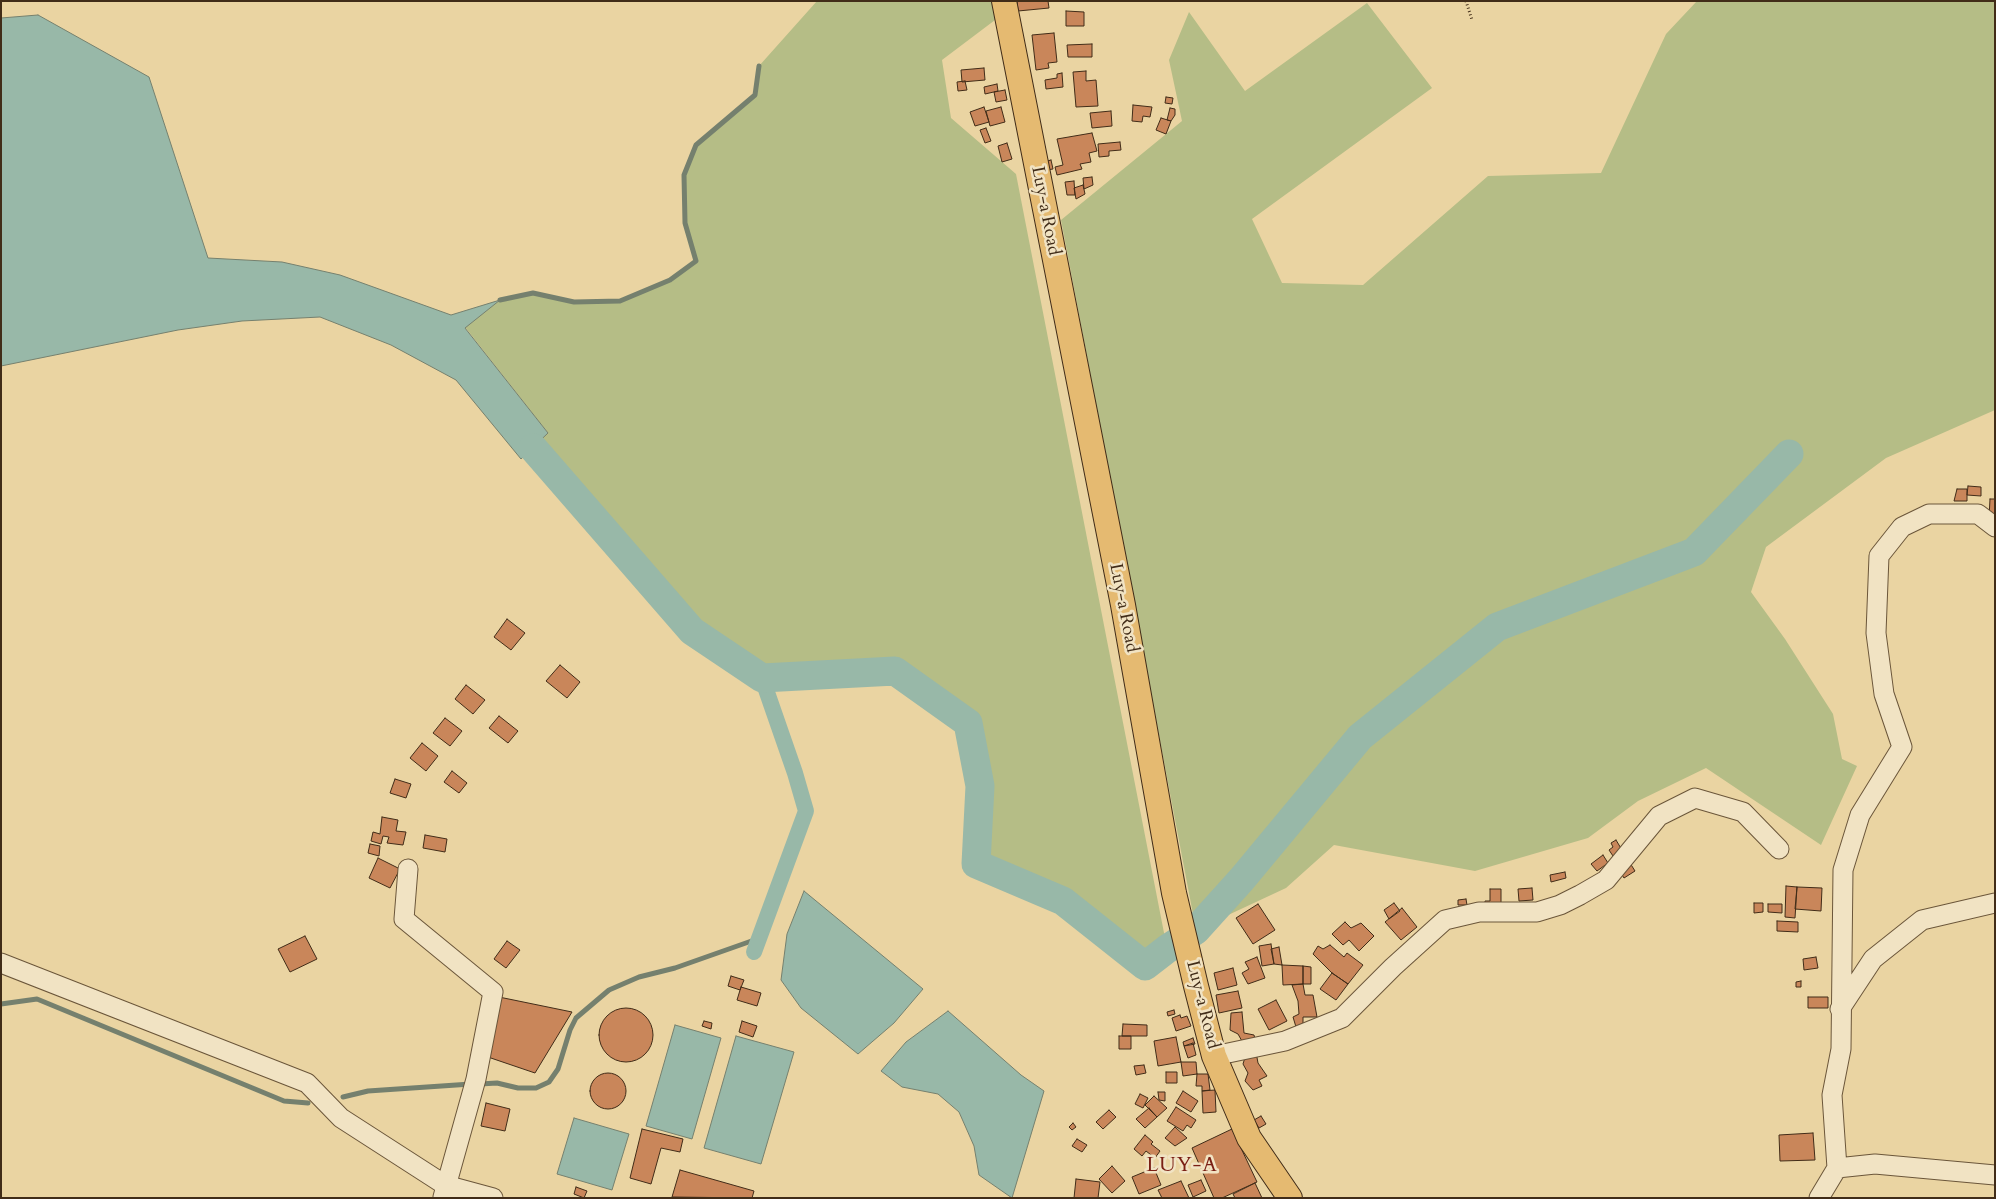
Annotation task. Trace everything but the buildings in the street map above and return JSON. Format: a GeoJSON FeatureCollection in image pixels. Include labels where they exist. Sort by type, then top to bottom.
{"type":"FeatureCollection","features":[{"type":"Feature","properties":{"kind":"main road","name":"Luy-a Road"},"geometry":{"type":"LineString","coordinates":[[1004,1],[1123,605],[1174,893],[1196,986],[1214,1056],[1249,1138],[1290,1198]]}},
{"type":"Feature","properties":{"kind":"street"},"geometry":{"type":"LineString","coordinates":[[1819,1198],[1837,1168],[1832,1095],[1841,1049],[1843,870],[1860,815],[1902,747],[1884,694],[1876,633],[1879,556],[1902,527],[1929,514],[1978,514],[1995,527]]}},
{"type":"Feature","properties":{"kind":"street"},"geometry":{"type":"LineString","coordinates":[[1214,1056],[1285,1041],[1342,1018],[1393,967],[1445,920],[1479,912],[1537,912],[1560,905],[1580,895],[1606,880],[1659,816],[1695,798],[1743,812],[1779,849]]}},
{"type":"Feature","properties":{"kind":"street"},"geometry":{"type":"LineString","coordinates":[[408,869],[404,919],[492,992],[476,1079],[444,1192]]}},
{"type":"Feature","properties":{"kind":"street"},"geometry":{"type":"LineString","coordinates":[[1840,1009],[1873,959],[1922,920],[1995,903]]}},
{"type":"Feature","properties":{"kind":"street"},"geometry":{"type":"LineString","coordinates":[[1,963],[307,1083],[341,1118],[444,1192],[493,1198]]}},
{"type":"Feature","properties":{"kind":"street"},"geometry":{"type":"LineString","coordinates":[[1837,1168],[1876,1164],[1995,1175]]}},
{"type":"Feature","properties":{"kind":"path"},"geometry":{"type":"LineString","coordinates":[[1466,1],[1472,20]]}},
{"type":"Feature","properties":{"kind":"green space"},"geometry":{"type":"Polygon","coordinates":[[[817,1],[1000,1],[1003,14],[942,60],[951,118],[1016,174],[1167,949],[1145,966],[1063,901],[976,864],[980,786],[968,723],[895,671],[762,678],[692,631],[533,448],[548,433],[465,327],[500,300],[533,293],[574,302],[620,301],[670,280],[696,261],[685,223],[684,175],[696,145],[755,95],[759,66],[817,1]]]}},
{"type":"Feature","properties":{"kind":"green space"},"geometry":{"type":"Polygon","coordinates":[[[1697,1],[1995,1],[1995,410],[1886,458],[1766,547],[1751,592],[1785,639],[1833,714],[1842,759],[1857,766],[1821,845],[1706,768],[1638,801],[1588,838],[1475,871],[1334,845],[1286,888],[1196,930],[1061,220],[1182,121],[1169,60],[1189,12],[1245,91],[1367,3],[1432,88],[1252,219],[1282,283],[1363,285],[1488,176],[1601,173],[1666,34],[1697,1]]]}},
{"type":"Feature","properties":{"kind":"shaded area"},"geometry":{"type":"Polygon","coordinates":[[[38,15],[149,77],[208,258],[282,262],[340,275],[451,315],[500,300],[465,328],[548,433],[521,459],[456,380],[391,345],[320,317],[242,321],[178,330],[1,366],[1,18],[38,15]]]}},
{"type":"Feature","properties":{"kind":"shaded area"},"geometry":{"type":"Polygon","coordinates":[[[804,891],[923,989],[894,1023],[858,1054],[801,1008],[781,980],[787,934],[804,891]]]}},
{"type":"Feature","properties":{"kind":"shaded area"},"geometry":{"type":"Polygon","coordinates":[[[948,1011],[1021,1075],[1044,1091],[1012,1198],[979,1175],[974,1146],[959,1112],[938,1094],[902,1087],[881,1071],[906,1042],[948,1011]]]}},
{"type":"Feature","properties":{"kind":"shaded area"},"geometry":{"type":"Polygon","coordinates":[[[675,1025],[721,1038],[692,1139],[646,1126],[675,1025]]]}},
{"type":"Feature","properties":{"kind":"shaded area"},"geometry":{"type":"Polygon","coordinates":[[[736,1036],[794,1052],[761,1164],[704,1148],[736,1036]]]}},
{"type":"Feature","properties":{"kind":"shaded area"},"geometry":{"type":"Polygon","coordinates":[[[574,1118],[629,1134],[612,1190],[557,1174],[574,1118]]]}},
{"type":"Feature","properties":{"kind":"waterway"},"geometry":{"type":"LineString","coordinates":[[500,300],[533,293],[574,302],[620,301],[670,280],[696,261],[685,223],[684,175],[696,145],[755,95],[759,66]]}},
{"type":"Feature","properties":{"kind":"waterway"},"geometry":{"type":"LineString","coordinates":[[533,448],[692,631],[762,678],[895,671],[968,723],[980,786],[976,864],[1063,901],[1145,966],[1196,930],[1242,879],[1360,737],[1497,627],[1694,552],[1789,454]]}},
{"type":"Feature","properties":{"kind":"waterway"},"geometry":{"type":"LineString","coordinates":[[754,952],[806,811],[762,678]]}},
{"type":"Feature","properties":{"kind":"waterway"},"geometry":{"type":"LineString","coordinates":[[480,1084],[497,1083],[518,1088],[536,1088],[549,1082],[558,1069],[570,1030],[576,1018],[609,990],[639,977],[675,968],[760,938]]}},
{"type":"Feature","properties":{"kind":"waterway"},"geometry":{"type":"LineString","coordinates":[[1,1004],[37,999],[284,1101],[308,1103]]}},
{"type":"Feature","properties":{"kind":"waterway"},"geometry":{"type":"LineString","coordinates":[[343,1097],[368,1091],[471,1084]]}},
{"type":"Feature","properties":{"kind":"district","name":"LUY-A"},"geometry":{"type":"Point","coordinates":[1182,1166]}}]}
